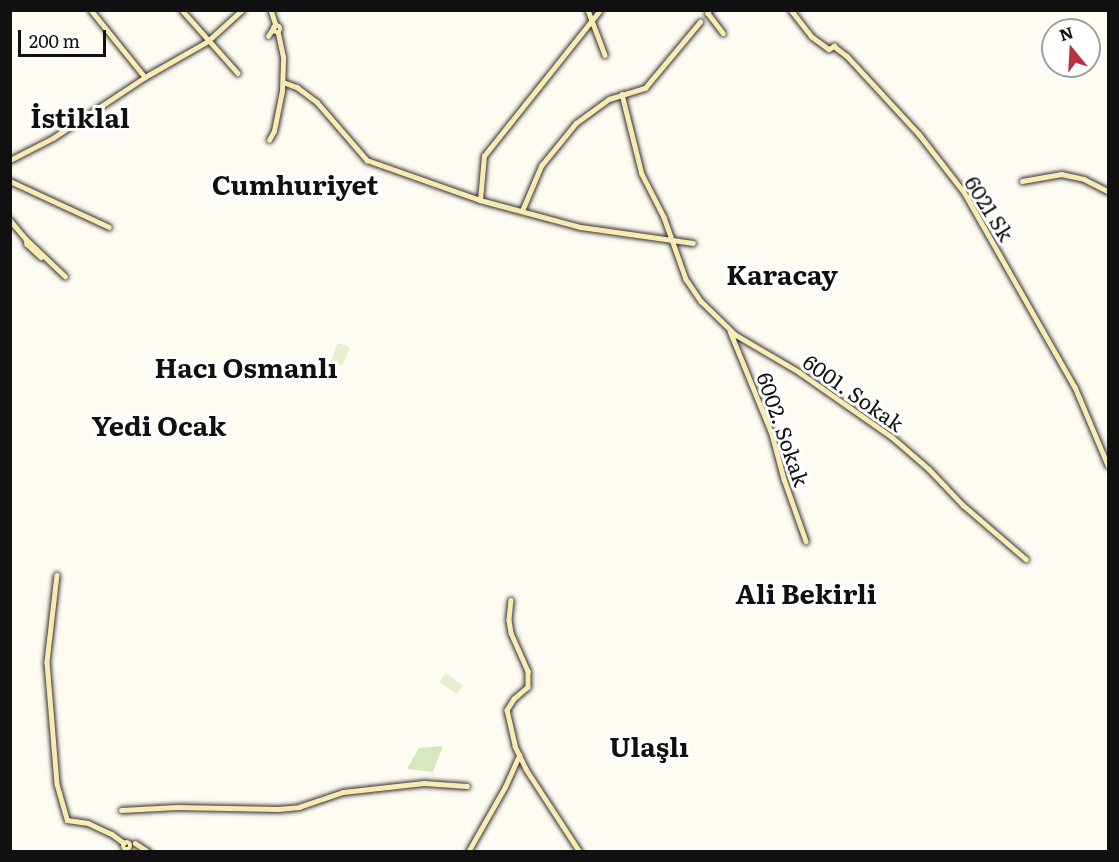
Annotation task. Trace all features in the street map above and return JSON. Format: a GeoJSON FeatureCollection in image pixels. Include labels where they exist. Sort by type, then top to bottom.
{"type":"FeatureCollection","features":[{"type":"Feature","properties":{"kind":"street"},"geometry":{"type":"LineString","coordinates":[[91,10],[145,77]]}},
{"type":"Feature","properties":{"kind":"street"},"geometry":{"type":"LineString","coordinates":[[182,10],[238,73]]}},
{"type":"Feature","properties":{"kind":"street"},"geometry":{"type":"LineString","coordinates":[[10,160],[53,138],[145,77],[208,41],[242,10]]}},
{"type":"Feature","properties":{"kind":"street"},"geometry":{"type":"LineString","coordinates":[[269,140],[274,131],[283,82],[283,57],[271,10]]}},
{"type":"Feature","properties":{"kind":"street"},"geometry":{"type":"LineString","coordinates":[[588,10],[605,55]]}},
{"type":"Feature","properties":{"kind":"street"},"geometry":{"type":"LineString","coordinates":[[480,200],[484,156],[600,10]]}},
{"type":"Feature","properties":{"kind":"street"},"geometry":{"type":"LineString","coordinates":[[710,10],[708,13],[723,33]]}},
{"type":"Feature","properties":{"kind":"street","name":"6021 Sk"},"geometry":{"type":"LineString","coordinates":[[791,10],[811,36],[829,49],[834,46],[847,56],[919,134],[964,192],[1075,387],[1108,465]]}},
{"type":"Feature","properties":{"kind":"street"},"geometry":{"type":"LineString","coordinates":[[522,211],[541,166],[569,131],[591,110],[650,83],[700,22]]}},
{"type":"Feature","properties":{"kind":"street"},"geometry":{"type":"LineString","coordinates":[[283,82],[297,87],[317,102],[363,158],[480,200],[595,230],[693,243]]}},
{"type":"Feature","properties":{"kind":"street","name":"6001. Sokak"},"geometry":{"type":"LineString","coordinates":[[622,94],[640,168],[656,198],[693,291],[729,328],[799,372],[892,437],[929,469],[963,505],[1026,559]]}},
{"type":"Feature","properties":{"kind":"street"},"geometry":{"type":"LineString","coordinates":[[1022,181],[1061,174],[1084,179],[1108,191]]}},
{"type":"Feature","properties":{"kind":"street"},"geometry":{"type":"LineString","coordinates":[[10,181],[34,194],[109,226]]}},
{"type":"Feature","properties":{"kind":"street"},"geometry":{"type":"LineString","coordinates":[[10,220],[26,239],[65,276],[29,246],[26,239]]}},
{"type":"Feature","properties":{"kind":"street","name":"6002. Sokak"},"geometry":{"type":"LineString","coordinates":[[729,328],[772,434],[784,479],[806,541]]}},
{"type":"Feature","properties":{"kind":"street"},"geometry":{"type":"LineString","coordinates":[[57,575],[47,662],[59,790],[67,820],[88,823],[112,834],[124,843],[126,850]]}},
{"type":"Feature","properties":{"kind":"street"},"geometry":{"type":"LineString","coordinates":[[511,600],[509,620],[511,633],[528,671],[528,687],[514,699],[507,710],[519,755],[580,852]]}},
{"type":"Feature","properties":{"kind":"street"},"geometry":{"type":"LineString","coordinates":[[468,852],[505,788],[519,755]]}},
{"type":"Feature","properties":{"kind":"street"},"geometry":{"type":"LineString","coordinates":[[121,810],[177,807],[278,810],[299,807],[343,792],[424,783],[467,786]]}},
{"type":"Feature","properties":{"kind":"street"},"geometry":{"type":"LineString","coordinates":[[135,843],[149,852]]}},
{"type":"Feature","properties":{"kind":"green space"},"geometry":{"type":"Polygon","coordinates":[[[338,343],[350,347],[343,365],[330,362],[338,343]]]}},
{"type":"Feature","properties":{"kind":"green space"},"geometry":{"type":"Polygon","coordinates":[[[446,673],[463,686],[456,694],[439,682],[446,673]]]}},
{"type":"Feature","properties":{"kind":"green space"},"geometry":{"type":"Polygon","coordinates":[[[443,746],[433,772],[407,769],[419,748],[443,746]]]}},
{"type":"Feature","properties":{"kind":"district","name":"İstiklal"},"geometry":{"type":"Point","coordinates":[80,117]}},
{"type":"Feature","properties":{"kind":"district","name":"Cumhuriyet"},"geometry":{"type":"Point","coordinates":[295,184]}},
{"type":"Feature","properties":{"kind":"district","name":"Karacay"},"geometry":{"type":"Point","coordinates":[782,274]}},
{"type":"Feature","properties":{"kind":"district","name":"Hacı Osmanlı"},"geometry":{"type":"Point","coordinates":[246,367]}},
{"type":"Feature","properties":{"kind":"district","name":"Yedi Ocak"},"geometry":{"type":"Point","coordinates":[159,425]}},
{"type":"Feature","properties":{"kind":"district","name":"Ali Bekirli"},"geometry":{"type":"Point","coordinates":[806,593]}},
{"type":"Feature","properties":{"kind":"district","name":"Ulaşlı"},"geometry":{"type":"Point","coordinates":[649,746]}}]}
